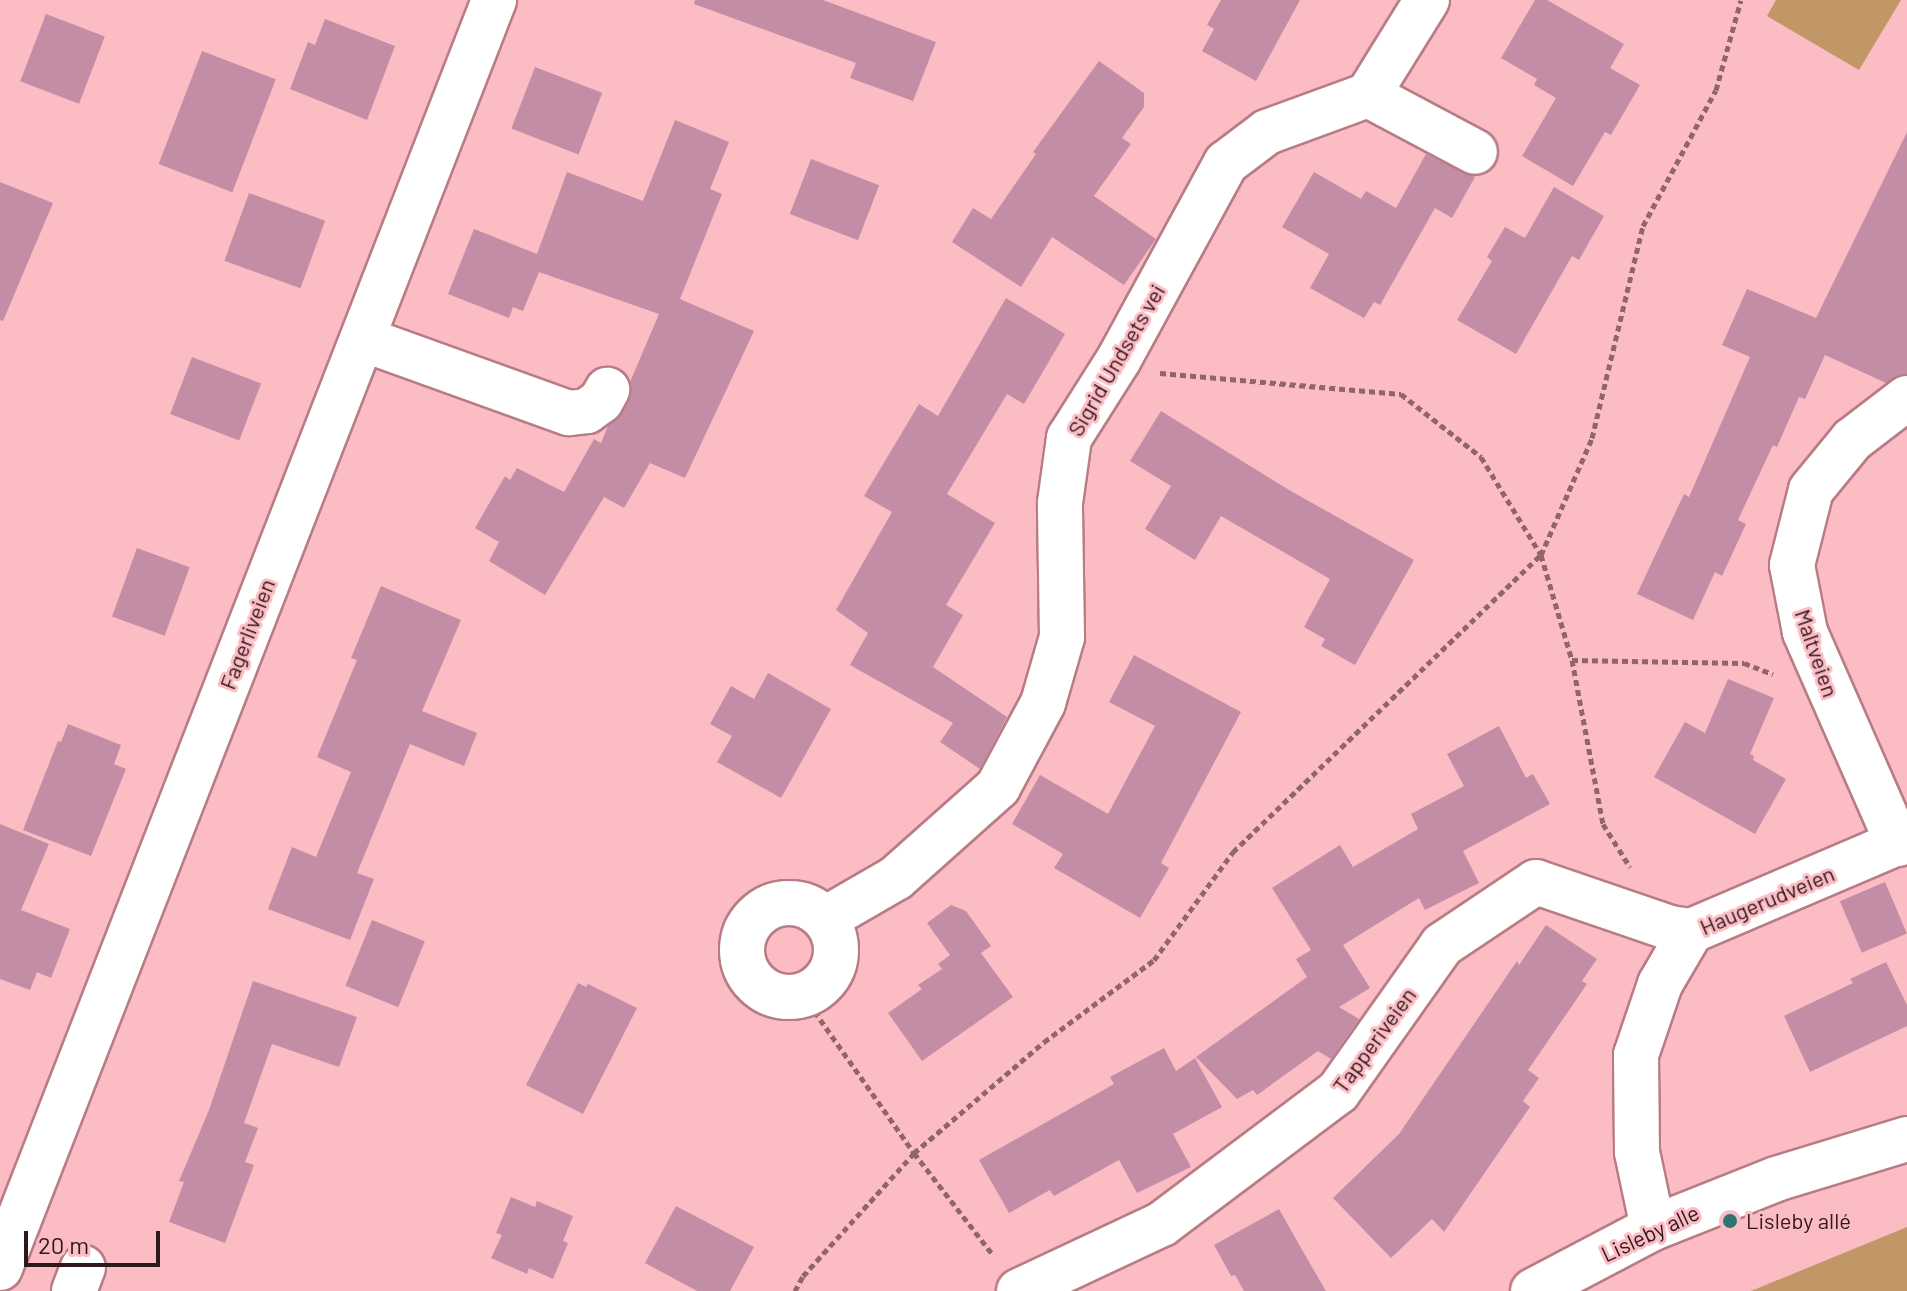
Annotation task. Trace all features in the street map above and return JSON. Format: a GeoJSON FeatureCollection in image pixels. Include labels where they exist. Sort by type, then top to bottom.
{"type":"FeatureCollection","features":[{"type":"Feature","properties":{"kind":"street","name":"Fagerliveien"},"geometry":{"type":"LineString","coordinates":[[0,1268],[494,0]]}},
{"type":"Feature","properties":{"kind":"street"},"geometry":{"type":"LineString","coordinates":[[1427,0],[1368,95],[1475,152]]}},
{"type":"Feature","properties":{"kind":"street","name":"Sigrid Undsets vei"},"geometry":{"type":"LineString","coordinates":[[825,919],[896,878],[998,787],[1043,703],[1062,637],[1060,503],[1069,438],[1119,359],[1226,163],[1267,132],[1368,95]]}},
{"type":"Feature","properties":{"kind":"street"},"geometry":{"type":"LineString","coordinates":[[363,339],[569,413],[595,406],[607,390]]}},
{"type":"Feature","properties":{"kind":"street","name":"Maltveien"},"geometry":{"type":"LineString","coordinates":[[1902,841],[1831,696],[1805,632],[1792,565],[1811,490],[1852,440],[1907,398]]}},
{"type":"Feature","properties":{"kind":"street","name":"Haugerudveien"},"geometry":{"type":"LineString","coordinates":[[1653,1228],[1637,1152],[1636,1055],[1681,930],[1902,841]]}},
{"type":"Feature","properties":{"kind":"street","name":"Tapperiveien"},"geometry":{"type":"LineString","coordinates":[[1020,1291],[1162,1224],[1338,1092],[1442,945],[1536,882],[1681,930]]}},
{"type":"Feature","properties":{"kind":"street"},"geometry":{"type":"LineString","coordinates":[[794,902],[811,907],[825,919],[834,934],[836,952],[832,970],[820,985],[803,995],[783,997],[764,991],[749,977],[741,959],[741,942],[748,925],[760,912],[776,904],[794,902]]}},
{"type":"Feature","properties":{"kind":"street","name":"Lisleby alle"},"geometry":{"type":"LineString","coordinates":[[1533,1291],[1653,1228],[1776,1179],[1907,1139]]}},
{"type":"Feature","properties":{"kind":"path"},"geometry":{"type":"LineString","coordinates":[[795,1291],[803,1276],[914,1153],[1044,1042],[1154,960],[1233,852],[1541,555],[1592,438],[1643,226],[1716,90],[1741,0]]}},
{"type":"Feature","properties":{"kind":"path"},"geometry":{"type":"LineString","coordinates":[[1119,359],[1145,372],[1401,394],[1481,457],[1541,555],[1572,660],[1603,824],[1681,930]]}},
{"type":"Feature","properties":{"kind":"path"},"geometry":{"type":"LineString","coordinates":[[1572,660],[1744,663],[1831,696]]}},
{"type":"Feature","properties":{"kind":"path"},"geometry":{"type":"LineString","coordinates":[[803,995],[914,1153],[1020,1291]]}},
{"type":"Feature","properties":{"kind":"shaded area"},"geometry":{"type":"Polygon","coordinates":[[[1776,0],[1901,0],[1859,70],[1767,16],[1776,0]]]}},
{"type":"Feature","properties":{"kind":"shaded area"},"geometry":{"type":"Polygon","coordinates":[[[1907,1227],[1907,1291],[1751,1291],[1907,1227]]]}},
{"type":"Feature","properties":{"kind":"building"},"geometry":{"type":"Polygon","coordinates":[[[695,0],[823,0],[936,42],[913,101],[850,78],[856,63],[694,4],[695,0]]]}},
{"type":"Feature","properties":{"kind":"building"},"geometry":{"type":"Polygon","coordinates":[[[1221,0],[1300,0],[1256,81],[1202,51],[1214,29],[1207,25],[1221,0]]]}},
{"type":"Feature","properties":{"kind":"building"},"geometry":{"type":"Polygon","coordinates":[[[1535,0],[1547,0],[1624,44],[1610,68],[1640,85],[1611,135],[1605,132],[1573,186],[1522,156],[1556,98],[1534,85],[1537,79],[1501,58],[1535,0]]]}},
{"type":"Feature","properties":{"kind":"building"},"geometry":{"type":"Polygon","coordinates":[[[46,14],[105,37],[79,104],[20,81],[46,14]]]}},
{"type":"Feature","properties":{"kind":"building"},"geometry":{"type":"Polygon","coordinates":[[[325,19],[395,46],[367,120],[290,89],[308,42],[315,45],[325,19]]]}},
{"type":"Feature","properties":{"kind":"building"},"geometry":{"type":"Polygon","coordinates":[[[202,51],[276,79],[232,192],[159,164],[202,51]]]}},
{"type":"Feature","properties":{"kind":"building"},"geometry":{"type":"Polygon","coordinates":[[[1099,61],[1144,93],[1144,107],[1122,138],[1131,144],[1094,196],[1156,239],[1124,285],[1052,237],[1021,287],[952,242],[973,208],[991,219],[1036,154],[1033,152],[1099,61]]]}},
{"type":"Feature","properties":{"kind":"building"},"geometry":{"type":"Polygon","coordinates":[[[535,67],[602,93],[579,154],[511,129],[535,67]]]}},
{"type":"Feature","properties":{"kind":"building"},"geometry":{"type":"Polygon","coordinates":[[[675,120],[729,142],[710,189],[722,194],[680,299],[754,331],[685,478],[650,463],[624,508],[604,497],[545,595],[489,561],[499,542],[475,528],[505,476],[510,480],[517,468],[564,492],[594,439],[601,443],[608,426],[629,402],[630,382],[659,314],[539,272],[523,311],[513,307],[509,318],[448,294],[474,229],[537,254],[567,172],[643,201],[675,120]]]}},
{"type":"Feature","properties":{"kind":"building"},"geometry":{"type":"Polygon","coordinates":[[[1907,132],[1907,374],[1886,383],[1825,355],[1805,399],[1799,397],[1777,447],[1773,445],[1738,520],[1746,524],[1722,576],[1715,572],[1693,620],[1637,594],[1684,494],[1689,497],[1750,357],[1722,345],[1747,289],[1816,318],[1907,132]]]}},
{"type":"Feature","properties":{"kind":"building"},"geometry":{"type":"Polygon","coordinates":[[[1426,154],[1475,177],[1452,218],[1435,208],[1380,305],[1374,302],[1364,318],[1310,288],[1329,254],[1282,227],[1314,172],[1361,199],[1366,191],[1396,208],[1426,154]]]}},
{"type":"Feature","properties":{"kind":"building"},"geometry":{"type":"Polygon","coordinates":[[[811,159],[879,185],[858,240],[790,214],[811,159]]]}},
{"type":"Feature","properties":{"kind":"building"},"geometry":{"type":"Polygon","coordinates":[[[0,182],[53,203],[3,321],[0,320],[0,182]]]}},
{"type":"Feature","properties":{"kind":"building"},"geometry":{"type":"Polygon","coordinates":[[[1554,187],[1604,216],[1579,260],[1572,256],[1516,354],[1457,320],[1492,261],[1487,257],[1505,227],[1525,238],[1554,187]]]}},
{"type":"Feature","properties":{"kind":"building"},"geometry":{"type":"Polygon","coordinates":[[[249,193],[325,221],[300,288],[224,261],[249,193]]]}},
{"type":"Feature","properties":{"kind":"building"},"geometry":{"type":"Polygon","coordinates":[[[1006,298],[1065,334],[1024,404],[1007,394],[947,494],[995,523],[946,605],[963,615],[933,667],[1007,717],[980,769],[940,742],[953,723],[850,665],[868,633],[836,610],[892,512],[864,496],[919,404],[938,416],[1006,298]]]}},
{"type":"Feature","properties":{"kind":"building"},"geometry":{"type":"Polygon","coordinates":[[[192,357],[261,384],[239,440],[170,414],[192,357]]]}},
{"type":"Feature","properties":{"kind":"building"},"geometry":{"type":"Polygon","coordinates":[[[1161,411],[1289,490],[1414,560],[1355,665],[1321,646],[1325,639],[1304,627],[1330,579],[1221,516],[1195,560],[1145,529],[1171,486],[1130,461],[1161,411]]]}},
{"type":"Feature","properties":{"kind":"building"},"geometry":{"type":"Polygon","coordinates":[[[137,548],[190,567],[165,636],[112,617],[137,548]]]}},
{"type":"Feature","properties":{"kind":"building"},"geometry":{"type":"Polygon","coordinates":[[[381,586],[461,620],[422,711],[477,733],[464,766],[410,744],[357,873],[374,879],[350,940],[268,909],[292,847],[316,857],[351,772],[317,757],[357,660],[351,658],[381,586]]]}},
{"type":"Feature","properties":{"kind":"building"},"geometry":{"type":"Polygon","coordinates":[[[1134,655],[1241,712],[1161,863],[1169,868],[1140,918],[1054,868],[1063,854],[1012,824],[1040,775],[1108,814],[1155,726],[1109,702],[1134,655]]]}},
{"type":"Feature","properties":{"kind":"building"},"geometry":{"type":"Polygon","coordinates":[[[768,673],[831,709],[781,798],[717,762],[732,736],[710,724],[731,686],[754,699],[768,673]]]}},
{"type":"Feature","properties":{"kind":"building"},"geometry":{"type":"Polygon","coordinates":[[[1728,679],[1774,698],[1750,754],[1754,756],[1753,760],[1786,779],[1755,834],[1654,777],[1685,722],[1705,733],[1728,679]]]}},
{"type":"Feature","properties":{"kind":"building"},"geometry":{"type":"Polygon","coordinates":[[[68,724],[121,745],[114,764],[126,769],[91,856],[23,830],[58,741],[61,742],[68,724]]]}},
{"type":"Feature","properties":{"kind":"building"},"geometry":{"type":"Polygon","coordinates":[[[1499,726],[1526,778],[1533,774],[1550,804],[1463,851],[1479,883],[1425,910],[1419,898],[1343,945],[1370,988],[1339,1007],[1359,1019],[1331,1059],[1318,1051],[1257,1095],[1253,1090],[1237,1099],[1196,1057],[1307,977],[1296,959],[1311,950],[1272,888],[1340,845],[1353,867],[1418,829],[1411,814],[1464,786],[1447,754],[1499,726]]]}},
{"type":"Feature","properties":{"kind":"building"},"geometry":{"type":"Polygon","coordinates":[[[0,824],[49,844],[21,910],[70,929],[51,978],[37,972],[30,990],[0,979],[0,824]]]}},
{"type":"Feature","properties":{"kind":"building"},"geometry":{"type":"Polygon","coordinates":[[[1885,882],[1907,934],[1862,953],[1840,901],[1885,882]]]}},
{"type":"Feature","properties":{"kind":"building"},"geometry":{"type":"Polygon","coordinates":[[[951,905],[966,911],[991,946],[981,953],[1013,997],[922,1061],[888,1013],[922,989],[918,985],[942,969],[938,964],[950,955],[927,923],[951,905]]]}},
{"type":"Feature","properties":{"kind":"building"},"geometry":{"type":"Polygon","coordinates":[[[372,920],[425,941],[398,1007],[345,986],[372,920]]]}},
{"type":"Feature","properties":{"kind":"building"},"geometry":{"type":"Polygon","coordinates":[[[1546,925],[1597,959],[1582,981],[1587,984],[1528,1070],[1539,1078],[1523,1101],[1530,1107],[1444,1232],[1432,1219],[1391,1258],[1333,1198],[1399,1134],[1517,961],[1519,965],[1546,925]]]}},
{"type":"Feature","properties":{"kind":"building"},"geometry":{"type":"Polygon","coordinates":[[[1886,962],[1907,1005],[1907,1026],[1810,1072],[1784,1016],[1853,983],[1850,979],[1886,962]]]}},
{"type":"Feature","properties":{"kind":"building"},"geometry":{"type":"Polygon","coordinates":[[[253,981],[357,1017],[339,1067],[272,1044],[244,1123],[258,1128],[245,1162],[254,1165],[225,1243],[169,1222],[184,1182],[179,1181],[209,1110],[253,981]]]}},
{"type":"Feature","properties":{"kind":"building"},"geometry":{"type":"Polygon","coordinates":[[[578,983],[586,987],[588,984],[637,1008],[583,1114],[526,1085],[578,983]]]}},
{"type":"Feature","properties":{"kind":"building"},"geometry":{"type":"Polygon","coordinates":[[[1164,1048],[1176,1071],[1195,1058],[1222,1107],[1173,1134],[1191,1167],[1137,1193],[1119,1160],[1054,1196],[1050,1190],[1009,1213],[979,1160],[1114,1084],[1110,1077],[1164,1048]]]}},
{"type":"Feature","properties":{"kind":"building"},"geometry":{"type":"Polygon","coordinates":[[[511,1197],[535,1207],[537,1201],[573,1216],[563,1241],[568,1243],[553,1279],[529,1268],[527,1274],[491,1258],[502,1235],[496,1233],[511,1197]]]}},
{"type":"Feature","properties":{"kind":"building"},"geometry":{"type":"Polygon","coordinates":[[[676,1206],[754,1247],[730,1291],[697,1291],[645,1263],[676,1206]]]}},
{"type":"Feature","properties":{"kind":"building"},"geometry":{"type":"Polygon","coordinates":[[[1279,1209],[1326,1291],[1244,1291],[1235,1275],[1231,1276],[1214,1245],[1279,1209]]]}},
{"type":"Feature","properties":{"kind":"place","name":"Lisleby allé"},"geometry":{"type":"Point","coordinates":[1730,1221]}}]}
